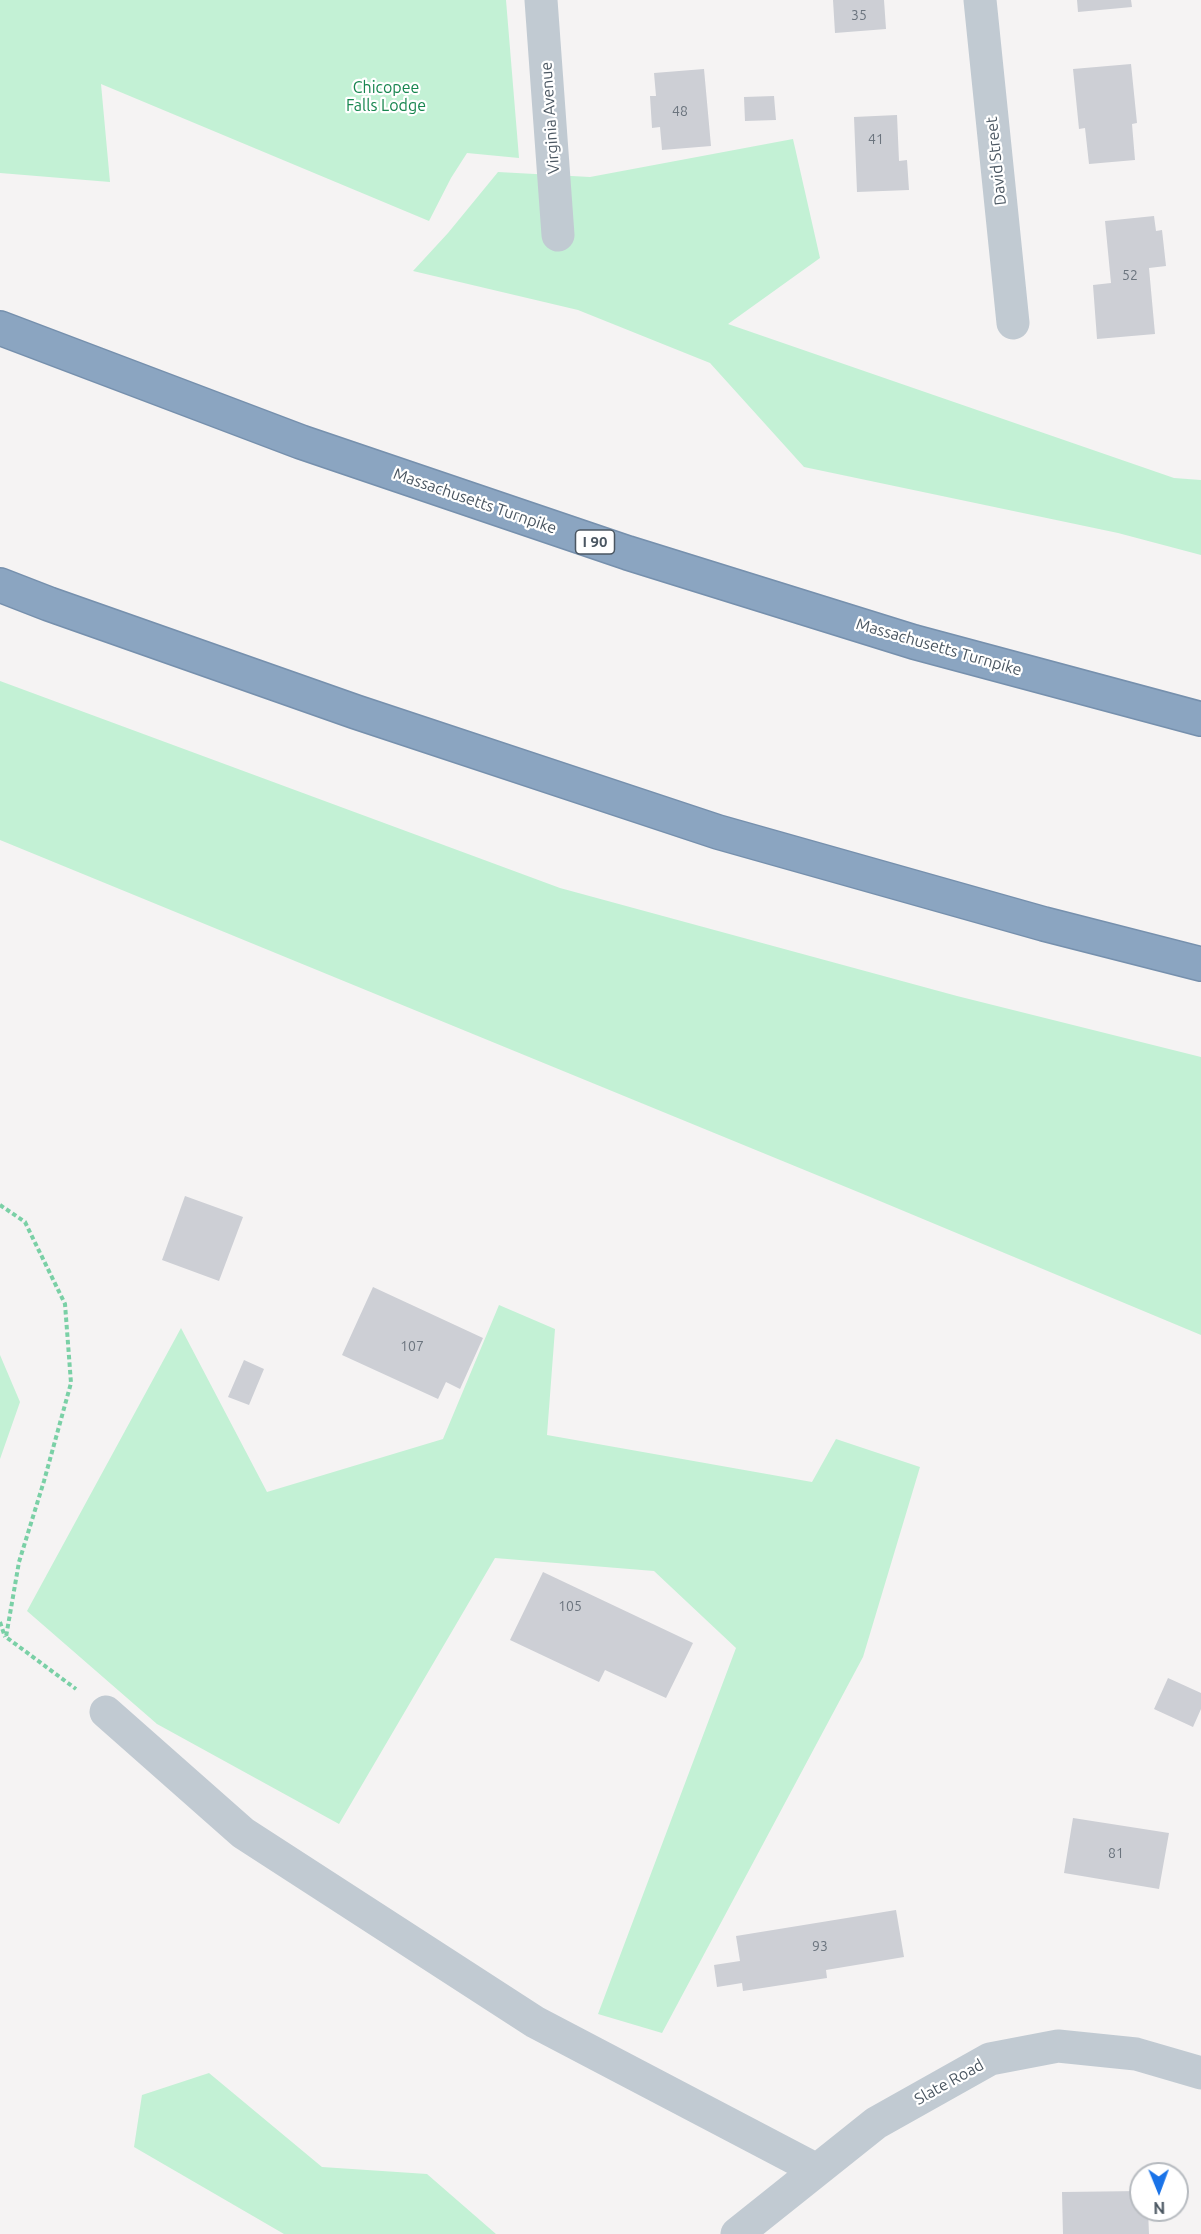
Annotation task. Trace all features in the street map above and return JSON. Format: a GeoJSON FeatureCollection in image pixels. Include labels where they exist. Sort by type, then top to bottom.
{"type":"FeatureCollection","features":[{"type":"Feature","properties":{"kind":"highway","name":"Massachusetts Turnpike"},"geometry":{"type":"LineString","coordinates":[[0,328],[301,442],[628,553],[914,642],[1201,719]]}},
{"type":"Feature","properties":{"kind":"highway"},"geometry":{"type":"LineString","coordinates":[[0,585],[356,712],[718,832],[1044,924],[1201,964]]}},
{"type":"Feature","properties":{"kind":"street","name":"Virginia Avenue"},"geometry":{"type":"LineString","coordinates":[[541,0],[558,235]]}},
{"type":"Feature","properties":{"kind":"street","name":"David Street"},"geometry":{"type":"LineString","coordinates":[[980,0],[1013,322]]}},
{"type":"Feature","properties":{"kind":"street"},"geometry":{"type":"LineString","coordinates":[[106,1712],[243,1833],[535,2022],[817,2170]]}},
{"type":"Feature","properties":{"kind":"street","name":"Slate Road"},"geometry":{"type":"LineString","coordinates":[[737,2234],[876,2123],[990,2059],[1058,2046],[1136,2054],[1201,2073]]}},
{"type":"Feature","properties":{"kind":"path"},"geometry":{"type":"LineString","coordinates":[[0,1205],[25,1222],[65,1304],[71,1383],[19,1562],[6,1637]]}},
{"type":"Feature","properties":{"kind":"path"},"geometry":{"type":"LineString","coordinates":[[0,1622],[6,1637],[106,1712]]}},
{"type":"Feature","properties":{"kind":"green space","name":"Chicopee Falls Lodge"},"geometry":{"type":"Polygon","coordinates":[[[0,0],[506,0],[519,158],[467,153],[429,221],[101,84],[110,182],[0,173],[0,0]]]}},
{"type":"Feature","properties":{"kind":"green space"},"geometry":{"type":"Polygon","coordinates":[[[793,139],[820,258],[728,324],[1174,478],[1201,480],[1201,555],[1118,533],[804,467],[710,363],[578,310],[413,271],[448,233],[498,172],[590,177],[793,139]]]}},
{"type":"Feature","properties":{"kind":"green space"},"geometry":{"type":"Polygon","coordinates":[[[0,681],[560,888],[957,996],[1201,1057],[1201,1335],[0,840],[0,681]]]}},
{"type":"Feature","properties":{"kind":"green space"},"geometry":{"type":"Polygon","coordinates":[[[499,1305],[555,1329],[547,1435],[812,1482],[836,1439],[920,1467],[863,1657],[662,2033],[598,2014],[736,1648],[654,1571],[495,1558],[339,1824],[157,1724],[27,1611],[181,1328],[267,1492],[443,1439],[499,1305]]]}},
{"type":"Feature","properties":{"kind":"green space"},"geometry":{"type":"Polygon","coordinates":[[[0,1355],[20,1402],[0,1459],[0,1355]]]}},
{"type":"Feature","properties":{"kind":"green space"},"geometry":{"type":"Polygon","coordinates":[[[209,2073],[322,2167],[427,2174],[496,2234],[284,2234],[134,2147],[142,2095],[209,2073]]]}},
{"type":"Feature","properties":{"kind":"building"},"geometry":{"type":"Polygon","coordinates":[[[833,0],[884,0],[886,29],[835,33],[833,0]]]}},
{"type":"Feature","properties":{"kind":"building"},"geometry":{"type":"Polygon","coordinates":[[[1077,0],[1131,0],[1132,7],[1078,12],[1077,0]]]}},
{"type":"Feature","properties":{"kind":"building"},"geometry":{"type":"Polygon","coordinates":[[[1131,64],[1137,123],[1132,124],[1135,160],[1089,164],[1085,128],[1079,129],[1073,69],[1131,64]]]}},
{"type":"Feature","properties":{"kind":"building"},"geometry":{"type":"Polygon","coordinates":[[[704,69],[711,146],[662,150],[660,127],[652,128],[650,96],[656,96],[654,73],[704,69]]]}},
{"type":"Feature","properties":{"kind":"building"},"geometry":{"type":"Polygon","coordinates":[[[774,96],[776,120],[745,121],[744,97],[774,96]]]}},
{"type":"Feature","properties":{"kind":"building"},"geometry":{"type":"Polygon","coordinates":[[[897,115],[899,161],[907,160],[909,190],[857,192],[854,117],[897,115]]]}},
{"type":"Feature","properties":{"kind":"building"},"geometry":{"type":"Polygon","coordinates":[[[1154,216],[1156,231],[1162,230],[1166,266],[1149,268],[1155,334],[1097,339],[1093,285],[1111,283],[1105,221],[1154,216]]]}},
{"type":"Feature","properties":{"kind":"building"},"geometry":{"type":"Polygon","coordinates":[[[185,1196],[243,1217],[219,1281],[162,1260],[185,1196]]]}},
{"type":"Feature","properties":{"kind":"building"},"geometry":{"type":"Polygon","coordinates":[[[373,1287],[483,1338],[460,1389],[446,1382],[438,1399],[342,1355],[373,1287]]]}},
{"type":"Feature","properties":{"kind":"building"},"geometry":{"type":"Polygon","coordinates":[[[244,1360],[264,1369],[249,1405],[228,1397],[244,1360]]]}},
{"type":"Feature","properties":{"kind":"building"},"geometry":{"type":"Polygon","coordinates":[[[543,1572],[693,1643],[666,1698],[605,1670],[599,1682],[510,1640],[543,1572]]]}},
{"type":"Feature","properties":{"kind":"building"},"geometry":{"type":"Polygon","coordinates":[[[1168,1678],[1201,1693],[1201,1709],[1193,1727],[1154,1709],[1168,1678]]]}},
{"type":"Feature","properties":{"kind":"building"},"geometry":{"type":"Polygon","coordinates":[[[1073,1818],[1169,1833],[1159,1889],[1064,1873],[1073,1818]]]}},
{"type":"Feature","properties":{"kind":"building"},"geometry":{"type":"Polygon","coordinates":[[[896,1910],[904,1957],[826,1970],[827,1978],[743,1991],[742,1983],[717,1987],[714,1965],[740,1961],[736,1936],[896,1910]]]}},
{"type":"Feature","properties":{"kind":"building"},"geometry":{"type":"Polygon","coordinates":[[[1129,2191],[1129,2222],[1148,2222],[1149,2234],[1063,2234],[1062,2192],[1129,2191]]]}}]}
